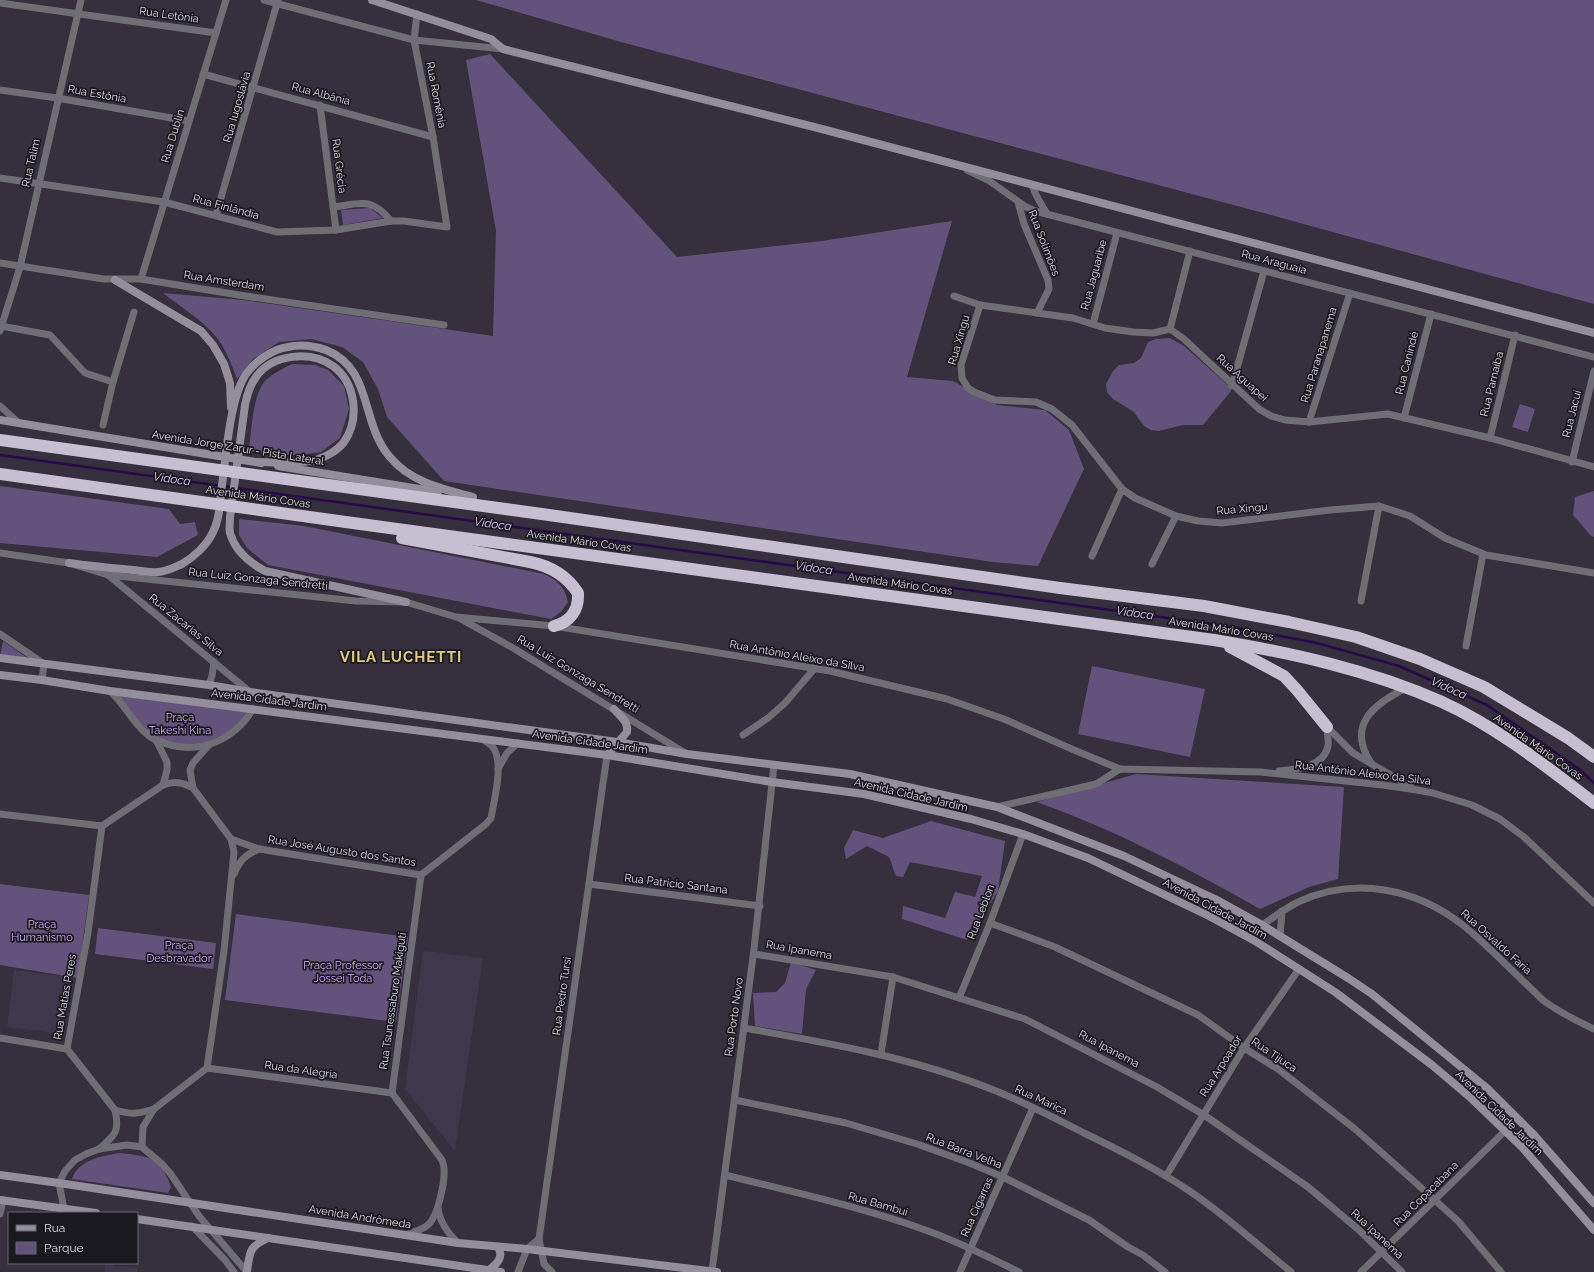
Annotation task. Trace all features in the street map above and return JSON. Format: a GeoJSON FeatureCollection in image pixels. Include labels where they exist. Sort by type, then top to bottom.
{"type":"FeatureCollection","features":[{"type":"Feature","properties":{"kind":"highway","name":"Avenida Mário Covas"},"geometry":{"type":"LineString","coordinates":[[0,440],[1060,588],[1204,606],[1289,622],[1356,637],[1420,659],[1484,687],[1568,738],[1594,758]]}},
{"type":"Feature","properties":{"kind":"highway","name":"Avenida Mário Covas"},"geometry":{"type":"LineString","coordinates":[[0,474],[353,524],[1214,640],[1268,649],[1349,668],[1443,703],[1501,734],[1594,803]]}},
{"type":"Feature","properties":{"kind":"highway"},"geometry":{"type":"LineString","coordinates":[[473,497],[549,516]]}},
{"type":"Feature","properties":{"kind":"highway"},"geometry":{"type":"LineString","coordinates":[[353,524],[398,537],[530,562],[550,568],[568,580],[578,593],[577,607],[573,615],[566,621],[554,626]]}},
{"type":"Feature","properties":{"kind":"highway"},"geometry":{"type":"LineString","coordinates":[[1214,640],[1234,648],[1284,676],[1298,690],[1327,727]]}},
{"type":"Feature","properties":{"kind":"main road"},"geometry":{"type":"LineString","coordinates":[[372,0],[491,39],[503,49],[818,128],[1594,333]]}},
{"type":"Feature","properties":{"kind":"main road"},"geometry":{"type":"LineString","coordinates":[[115,280],[201,331],[213,345],[224,364],[230,383],[232,418]]}},
{"type":"Feature","properties":{"kind":"main road"},"geometry":{"type":"LineString","coordinates":[[69,563],[158,572],[177,567],[192,558],[213,532],[218,514],[232,418],[238,390],[246,373],[260,360],[275,351],[288,347],[302,345],[319,348],[333,353],[342,359],[350,366],[362,386],[375,434],[389,457],[400,468],[422,482],[473,497]]}},
{"type":"Feature","properties":{"kind":"main road"},"geometry":{"type":"LineString","coordinates":[[256,462],[315,460],[333,452],[344,443],[352,426],[354,411],[352,393],[344,377],[333,365],[318,359],[298,356],[282,359],[267,366],[256,376],[249,390],[245,405],[230,517],[230,533],[240,551],[256,566],[265,571],[406,602]]}},
{"type":"Feature","properties":{"kind":"main road","name":"Avenida Jorge Zarur - Pista Lateral"},"geometry":{"type":"LineString","coordinates":[[0,420],[473,497]]}},
{"type":"Feature","properties":{"kind":"main road","name":"Avenida Cidade Jardim"},"geometry":{"type":"LineString","coordinates":[[0,658],[209,685],[250,692],[617,742],[687,754],[850,774],[997,807],[1124,856],[1217,900],[1262,925],[1372,994],[1488,1089],[1533,1134],[1594,1203]]}},
{"type":"Feature","properties":{"kind":"main road","name":"Avenida Cidade Jardim"},"geometry":{"type":"LineString","coordinates":[[0,675],[110,691],[607,755],[772,782],[864,794],[971,819],[1023,834],[1088,858],[1209,916],[1255,941],[1335,992],[1432,1065],[1471,1098],[1521,1146],[1594,1230]]}},
{"type":"Feature","properties":{"kind":"main road"},"geometry":{"type":"LineString","coordinates":[[607,755],[627,732],[627,724],[614,709]]}},
{"type":"Feature","properties":{"kind":"main road"},"geometry":{"type":"LineString","coordinates":[[1521,1146],[1533,1134]]}},
{"type":"Feature","properties":{"kind":"main road","name":"Avenida Andrômeda"},"geometry":{"type":"LineString","coordinates":[[0,1175],[59,1182],[458,1244],[541,1250],[715,1272]]}},
{"type":"Feature","properties":{"kind":"main road"},"geometry":{"type":"LineString","coordinates":[[1,1200],[88,1212]]}},
{"type":"Feature","properties":{"kind":"main road"},"geometry":{"type":"LineString","coordinates":[[138,1219],[501,1272]]}},
{"type":"Feature","properties":{"kind":"main road"},"geometry":{"type":"LineString","coordinates":[[247,1272],[249,1254],[254,1244],[268,1238]]}},
{"type":"Feature","properties":{"kind":"main road"},"geometry":{"type":"LineString","coordinates":[[488,1271],[496,1265],[500,1259],[500,1251],[498,1247]]}},
{"type":"Feature","properties":{"kind":"street","name":"Rua Talim"},"geometry":{"type":"LineString","coordinates":[[1,328],[20,265],[81,0]]}},
{"type":"Feature","properties":{"kind":"street","name":"Rua Dublin"},"geometry":{"type":"LineString","coordinates":[[141,279],[226,0]]}},
{"type":"Feature","properties":{"kind":"street"},"geometry":{"type":"LineString","coordinates":[[264,0],[278,2],[414,40],[503,49]]}},
{"type":"Feature","properties":{"kind":"street","name":"Rua Iugoslávia"},"geometry":{"type":"LineString","coordinates":[[216,215],[278,2]]}},
{"type":"Feature","properties":{"kind":"street","name":"Rua Letônia"},"geometry":{"type":"LineString","coordinates":[[0,3],[216,33]]}},
{"type":"Feature","properties":{"kind":"street","name":"Rua Romênia"},"geometry":{"type":"LineString","coordinates":[[417,14],[414,40],[433,138],[447,227]]}},
{"type":"Feature","properties":{"kind":"street","name":"Rua Albânia"},"geometry":{"type":"LineString","coordinates":[[203,74],[320,105],[433,138]]}},
{"type":"Feature","properties":{"kind":"street","name":"Rua Estônia"},"geometry":{"type":"LineString","coordinates":[[0,90],[58,98],[189,121]]}},
{"type":"Feature","properties":{"kind":"street","name":"Rua Grécia"},"geometry":{"type":"LineString","coordinates":[[320,105],[336,230]]}},
{"type":"Feature","properties":{"kind":"street","name":"Rua Araguaia"},"geometry":{"type":"LineString","coordinates":[[958,165],[988,180],[1018,202],[1035,211],[1594,356]]}},
{"type":"Feature","properties":{"kind":"street","name":"Rua Finlândia"},"geometry":{"type":"LineString","coordinates":[[0,178],[164,202],[277,232],[336,230],[391,221],[404,221],[447,227]]}},
{"type":"Feature","properties":{"kind":"street"},"geometry":{"type":"LineString","coordinates":[[1032,185],[1047,214]]}},
{"type":"Feature","properties":{"kind":"street","name":"Rua Solimões"},"geometry":{"type":"LineString","coordinates":[[1018,202],[1022,219],[1048,280],[1049,288],[1038,313]]}},
{"type":"Feature","properties":{"kind":"street"},"geometry":{"type":"LineString","coordinates":[[333,207],[371,204],[379,208],[391,221]]}},
{"type":"Feature","properties":{"kind":"street","name":"Rua Jaguaribe"},"geometry":{"type":"LineString","coordinates":[[1093,324],[1117,233]]}},
{"type":"Feature","properties":{"kind":"street"},"geometry":{"type":"LineString","coordinates":[[954,296],[980,305],[1073,318],[1105,328],[1153,333],[1170,329],[1190,251]]}},
{"type":"Feature","properties":{"kind":"street","name":"Rua Amsterdam"},"geometry":{"type":"LineString","coordinates":[[0,262],[115,280],[141,279],[444,325]]}},
{"type":"Feature","properties":{"kind":"street"},"geometry":{"type":"LineString","coordinates":[[1232,386],[1264,271]]}},
{"type":"Feature","properties":{"kind":"street","name":"Rua Paranapanema"},"geometry":{"type":"LineString","coordinates":[[1309,422],[1350,293]]}},
{"type":"Feature","properties":{"kind":"street","name":"Rua Xingu"},"geometry":{"type":"LineString","coordinates":[[980,305],[961,365],[962,378],[968,388],[974,392],[995,400],[1036,402],[1052,409],[1072,425],[1122,489],[1135,498],[1176,516],[1198,521],[1222,523],[1330,510],[1379,506],[1410,516],[1445,538],[1483,554],[1522,562],[1594,573]]}},
{"type":"Feature","properties":{"kind":"street"},"geometry":{"type":"LineString","coordinates":[[103,425],[134,312]]}},
{"type":"Feature","properties":{"kind":"street","name":"Rua Canindé"},"geometry":{"type":"LineString","coordinates":[[1404,418],[1431,314]]}},
{"type":"Feature","properties":{"kind":"street"},"geometry":{"type":"LineString","coordinates":[[1,328],[50,335],[85,373],[114,382]]}},
{"type":"Feature","properties":{"kind":"street","name":"Rua Aguapei"},"geometry":{"type":"LineString","coordinates":[[1170,329],[1184,339],[1258,409],[1271,416],[1286,420],[1309,422],[1388,414],[1490,438],[1594,467]]}},
{"type":"Feature","properties":{"kind":"street","name":"Rua Parnaíba"},"geometry":{"type":"LineString","coordinates":[[1490,438],[1515,335]]}},
{"type":"Feature","properties":{"kind":"street","name":"Rua Jacuí"},"geometry":{"type":"LineString","coordinates":[[1572,462],[1594,371]]}},
{"type":"Feature","properties":{"kind":"street"},"geometry":{"type":"LineString","coordinates":[[0,406],[20,423]]}},
{"type":"Feature","properties":{"kind":"street"},"geometry":{"type":"LineString","coordinates":[[1092,556],[1122,489]]}},
{"type":"Feature","properties":{"kind":"street"},"geometry":{"type":"LineString","coordinates":[[1361,601],[1379,506]]}},
{"type":"Feature","properties":{"kind":"street"},"geometry":{"type":"LineString","coordinates":[[1152,564],[1176,516]]}},
{"type":"Feature","properties":{"kind":"street"},"geometry":{"type":"LineString","coordinates":[[0,553],[69,563],[108,575]]}},
{"type":"Feature","properties":{"kind":"street"},"geometry":{"type":"LineString","coordinates":[[1466,646],[1483,554]]}},
{"type":"Feature","properties":{"kind":"street","name":"Rua Luiz Gonzaga Sendretti"},"geometry":{"type":"LineString","coordinates":[[108,575],[356,601],[406,602],[456,616],[513,648],[687,754]]}},
{"type":"Feature","properties":{"kind":"street","name":"Rua Zacarias Silva"},"geometry":{"type":"LineString","coordinates":[[108,575],[250,692]]}},
{"type":"Feature","properties":{"kind":"street","name":"Rua Antônio Aleixo da Silva"},"geometry":{"type":"LineString","coordinates":[[456,616],[554,626],[830,671],[947,699],[1004,719],[1120,769]]}},
{"type":"Feature","properties":{"kind":"street"},"geometry":{"type":"LineString","coordinates":[[0,634],[44,664],[42,680]]}},
{"type":"Feature","properties":{"kind":"street"},"geometry":{"type":"LineString","coordinates":[[209,685],[214,662]]}},
{"type":"Feature","properties":{"kind":"street"},"geometry":{"type":"LineString","coordinates":[[743,735],[768,718],[785,703],[814,669]]}},
{"type":"Feature","properties":{"kind":"street"},"geometry":{"type":"LineString","coordinates":[[1374,766],[1366,754],[1362,744],[1364,722],[1368,713],[1377,704],[1387,697],[1406,688]]}},
{"type":"Feature","properties":{"kind":"street"},"geometry":{"type":"LineString","coordinates":[[110,691],[120,699],[140,728],[156,740],[184,747],[209,745],[220,740],[240,727],[253,709]]}},
{"type":"Feature","properties":{"kind":"street"},"geometry":{"type":"LineString","coordinates":[[1327,727],[1353,753],[1417,790]]}},
{"type":"Feature","properties":{"kind":"street"},"geometry":{"type":"LineString","coordinates":[[997,807],[1096,784],[1120,769],[1261,772],[1294,770],[1314,764],[1322,759],[1328,746],[1327,727]]}},
{"type":"Feature","properties":{"kind":"street"},"geometry":{"type":"LineString","coordinates":[[156,740],[167,762],[167,770],[163,785]]}},
{"type":"Feature","properties":{"kind":"street"},"geometry":{"type":"LineString","coordinates":[[421,875],[486,824],[491,818],[498,769],[496,753],[492,746],[484,740]]}},
{"type":"Feature","properties":{"kind":"street"},"geometry":{"type":"LineString","coordinates":[[498,769],[508,753],[518,743]]}},
{"type":"Feature","properties":{"kind":"street"},"geometry":{"type":"LineString","coordinates":[[193,788],[190,770],[193,763],[209,745]]}},
{"type":"Feature","properties":{"kind":"street","name":"Rua Pedro Tursi"},"geometry":{"type":"LineString","coordinates":[[552,1272],[544,1264],[539,1239],[607,755]]}},
{"type":"Feature","properties":{"kind":"street","name":"Rua Porto Novo"},"geometry":{"type":"LineString","coordinates":[[715,1272],[725,1175],[760,906],[774,765]]}},
{"type":"Feature","properties":{"kind":"street","name":"Rua Antônio Aleixo da Silva"},"geometry":{"type":"LineString","coordinates":[[1261,772],[1417,790],[1433,793],[1472,805],[1500,819],[1524,837],[1594,903]]}},
{"type":"Feature","properties":{"kind":"street"},"geometry":{"type":"LineString","coordinates":[[0,814],[102,826],[163,785],[171,782],[179,782],[185,783],[193,788],[232,839],[234,852],[232,880],[224,951],[207,1068],[154,1109],[143,1127],[142,1147]]}},
{"type":"Feature","properties":{"kind":"street","name":"Rua Matias Peres"},"geometry":{"type":"LineString","coordinates":[[102,826],[88,933],[67,1049],[115,1110]]}},
{"type":"Feature","properties":{"kind":"street","name":"Rua Leblon"},"geometry":{"type":"LineString","coordinates":[[959,998],[990,923],[1023,834]]}},
{"type":"Feature","properties":{"kind":"street","name":"Rua José Augusto dos Santos"},"geometry":{"type":"LineString","coordinates":[[232,839],[259,849],[421,875]]}},
{"type":"Feature","properties":{"kind":"street"},"geometry":{"type":"LineString","coordinates":[[232,880],[242,859],[259,849]]}},
{"type":"Feature","properties":{"kind":"street","name":"Rua Tsunessaburo Makiguti"},"geometry":{"type":"LineString","coordinates":[[392,1093],[421,875]]}},
{"type":"Feature","properties":{"kind":"street","name":"Rua Patrício Santana"},"geometry":{"type":"LineString","coordinates":[[589,884],[760,906]]}},
{"type":"Feature","properties":{"kind":"street","name":"Rua Osvaldo Faria"},"geometry":{"type":"LineString","coordinates":[[1262,925],[1282,911],[1311,897],[1334,891],[1357,888],[1383,889],[1428,902],[1464,926],[1544,1000],[1580,1023],[1594,1030]]}},
{"type":"Feature","properties":{"kind":"street"},"geometry":{"type":"LineString","coordinates":[[1280,936],[1282,911]]}},
{"type":"Feature","properties":{"kind":"street","name":"Rua Tijuca"},"geometry":{"type":"LineString","coordinates":[[990,923],[1055,947],[1198,1015],[1244,1048],[1278,1069],[1355,1129],[1458,1221],[1500,1272]]}},
{"type":"Feature","properties":{"kind":"street","name":"Rua Ipanema"},"geometry":{"type":"LineString","coordinates":[[754,954],[893,977],[1026,1019],[1157,1087],[1204,1115],[1308,1187],[1353,1224],[1402,1272]]}},
{"type":"Feature","properties":{"kind":"street","name":"Rua Arpoador"},"geometry":{"type":"LineString","coordinates":[[1166,1176],[1244,1048],[1299,969]]}},
{"type":"Feature","properties":{"kind":"street"},"geometry":{"type":"LineString","coordinates":[[881,1054],[893,977]]}},
{"type":"Feature","properties":{"kind":"street","name":"Rua Marica"},"geometry":{"type":"LineString","coordinates":[[744,1028],[805,1038],[881,1054],[989,1088],[1125,1153],[1166,1176],[1192,1192],[1291,1272]]}},
{"type":"Feature","properties":{"kind":"street"},"geometry":{"type":"LineString","coordinates":[[0,1038],[67,1049]]}},
{"type":"Feature","properties":{"kind":"street","name":"Rua da Alegria"},"geometry":{"type":"LineString","coordinates":[[207,1068],[392,1093]]}},
{"type":"Feature","properties":{"kind":"street"},"geometry":{"type":"LineString","coordinates":[[392,1093],[442,1160],[444,1169],[438,1206],[439,1218],[446,1230],[458,1244]]}},
{"type":"Feature","properties":{"kind":"street","name":"Rua Barra Velha"},"geometry":{"type":"LineString","coordinates":[[735,1100],[846,1123],[931,1149],[967,1162],[1003,1177],[1089,1220],[1128,1247],[1143,1255],[1165,1272]]}},
{"type":"Feature","properties":{"kind":"street","name":"Rua Cigarras"},"geometry":{"type":"LineString","coordinates":[[960,1272],[1033,1108]]}},
{"type":"Feature","properties":{"kind":"street"},"geometry":{"type":"LineString","coordinates":[[115,1110],[127,1114],[137,1114],[154,1109]]}},
{"type":"Feature","properties":{"kind":"street"},"geometry":{"type":"LineString","coordinates":[[99,1149],[113,1137],[118,1129],[118,1121],[115,1110]]}},
{"type":"Feature","properties":{"kind":"street","name":"Rua Copacabana"},"geometry":{"type":"LineString","coordinates":[[1361,1272],[1505,1131]]}},
{"type":"Feature","properties":{"kind":"street"},"geometry":{"type":"LineString","coordinates":[[64,1209],[59,1182],[65,1170],[75,1160],[99,1149],[127,1146],[142,1147],[170,1173],[190,1203],[247,1272]]}},
{"type":"Feature","properties":{"kind":"street","name":"Rua Bambui"},"geometry":{"type":"LineString","coordinates":[[725,1175],[870,1212],[927,1230],[971,1248],[1020,1272]]}},
{"type":"Feature","properties":{"kind":"street"},"geometry":{"type":"LineString","coordinates":[[0,1214],[1,1200]]}},
{"type":"Feature","properties":{"kind":"street"},"geometry":{"type":"LineString","coordinates":[[406,1236],[429,1224],[438,1206]]}},
{"type":"Feature","properties":{"kind":"street"},"geometry":{"type":"LineString","coordinates":[[192,1226],[225,1260],[234,1272]]}},
{"type":"Feature","properties":{"kind":"street"},"geometry":{"type":"LineString","coordinates":[[518,1272],[527,1249],[539,1239]]}},
{"type":"Feature","properties":{"kind":"shaded area"},"geometry":{"type":"Polygon","coordinates":[[[423,951],[483,958],[455,1151],[405,1089],[423,951]]]}},
{"type":"Feature","properties":{"kind":"shaded area"},"geometry":{"type":"Polygon","coordinates":[[[14,970],[70,977],[63,1034],[7,1027],[14,970]]]}},
{"type":"Feature","properties":{"kind":"shaded area"},"geometry":{"type":"Polygon","coordinates":[[[105,1264],[138,1268],[137,1272],[104,1272],[105,1264]]]}},
{"type":"Feature","properties":{"kind":"green space"},"geometry":{"type":"Polygon","coordinates":[[[476,0],[1594,0],[1594,304],[1282,218],[621,42],[476,0]]]}},
{"type":"Feature","properties":{"kind":"green space"},"geometry":{"type":"Polygon","coordinates":[[[490,54],[677,257],[822,241],[952,221],[907,377],[953,381],[997,405],[1045,410],[1069,430],[1084,469],[1038,566],[993,562],[444,481],[387,417],[378,389],[363,362],[342,347],[311,339],[279,342],[253,359],[237,379],[222,345],[210,330],[163,293],[243,300],[493,336],[496,231],[466,60],[490,54]]]}},
{"type":"Feature","properties":{"kind":"green space"},"geometry":{"type":"Polygon","coordinates":[[[370,208],[383,218],[343,225],[341,210],[370,208]]]}},
{"type":"Feature","properties":{"kind":"green space"},"geometry":{"type":"Polygon","coordinates":[[[1170,338],[1184,346],[1231,388],[1231,391],[1203,425],[1183,425],[1159,431],[1151,430],[1144,426],[1134,412],[1113,399],[1107,392],[1106,384],[1113,371],[1119,365],[1134,363],[1141,358],[1148,342],[1156,339],[1170,338]]]}},
{"type":"Feature","properties":{"kind":"green space"},"geometry":{"type":"Polygon","coordinates":[[[292,364],[315,365],[328,370],[344,386],[349,409],[340,438],[321,452],[301,455],[277,455],[249,451],[253,414],[261,387],[271,376],[292,364]]]}},
{"type":"Feature","properties":{"kind":"green space"},"geometry":{"type":"Polygon","coordinates":[[[1520,404],[1535,409],[1528,432],[1512,427],[1520,404]]]}},
{"type":"Feature","properties":{"kind":"green space"},"geometry":{"type":"Polygon","coordinates":[[[0,486],[169,509],[180,524],[195,522],[198,535],[157,557],[0,543],[0,486]]]}},
{"type":"Feature","properties":{"kind":"green space"},"geometry":{"type":"Polygon","coordinates":[[[1594,491],[1594,537],[1591,536],[1573,515],[1575,497],[1594,491]]]}},
{"type":"Feature","properties":{"kind":"green space"},"geometry":{"type":"Polygon","coordinates":[[[239,519],[304,526],[544,574],[560,585],[565,592],[568,602],[561,612],[551,619],[268,565],[247,548],[239,535],[239,519]]]}},
{"type":"Feature","properties":{"kind":"green space"},"geometry":{"type":"Polygon","coordinates":[[[3,641],[29,659],[0,656],[3,641]]]}},
{"type":"Feature","properties":{"kind":"green space"},"geometry":{"type":"Polygon","coordinates":[[[1092,666],[1205,689],[1190,757],[1078,734],[1092,666]]]}},
{"type":"Feature","properties":{"kind":"green space","name":"Praça Takeshi Kina"},"geometry":{"type":"Polygon","coordinates":[[[110,691],[253,709],[229,735],[195,747],[156,740],[110,691]]]}},
{"type":"Feature","properties":{"kind":"green space"},"geometry":{"type":"Polygon","coordinates":[[[1136,774],[1344,787],[1338,879],[1309,887],[1260,909],[1206,879],[1123,837],[1037,802],[1136,774]]]}},
{"type":"Feature","properties":{"kind":"green space"},"geometry":{"type":"Polygon","coordinates":[[[931,821],[1005,841],[998,891],[967,940],[902,919],[903,906],[945,918],[955,892],[975,897],[982,876],[910,862],[903,877],[896,876],[889,857],[867,846],[846,859],[844,848],[853,830],[883,838],[931,821]]]}},
{"type":"Feature","properties":{"kind":"green space","name":"Praça Humanismo"},"geometry":{"type":"Polygon","coordinates":[[[0,884],[89,895],[78,978],[0,965],[0,884]]]}},
{"type":"Feature","properties":{"kind":"green space","name":"Praça Professor Jossei Toda"},"geometry":{"type":"Polygon","coordinates":[[[236,914],[408,937],[396,1022],[225,1000],[236,914]]]}},
{"type":"Feature","properties":{"kind":"green space","name":"Praça Desbravador"},"geometry":{"type":"Polygon","coordinates":[[[98,928],[216,943],[213,969],[95,954],[98,928]]]}},
{"type":"Feature","properties":{"kind":"green space"},"geometry":{"type":"Polygon","coordinates":[[[791,962],[816,970],[806,989],[802,1034],[755,1026],[753,993],[776,992],[785,983],[791,962]]]}},
{"type":"Feature","properties":{"kind":"green space"},"geometry":{"type":"Polygon","coordinates":[[[119,1153],[138,1155],[157,1163],[167,1177],[171,1187],[168,1193],[72,1179],[79,1167],[85,1163],[119,1153]]]}},
{"type":"Feature","properties":{"kind":"waterway","name":"Vidoca"},"geometry":{"type":"LineString","coordinates":[[0,455],[1225,626],[1313,642],[1399,666],[1487,705],[1579,769],[1594,783]]}},
{"type":"Feature","properties":{"kind":"district","name":"VILA LUCHETTI"},"geometry":{"type":"Point","coordinates":[401,657]}}]}
